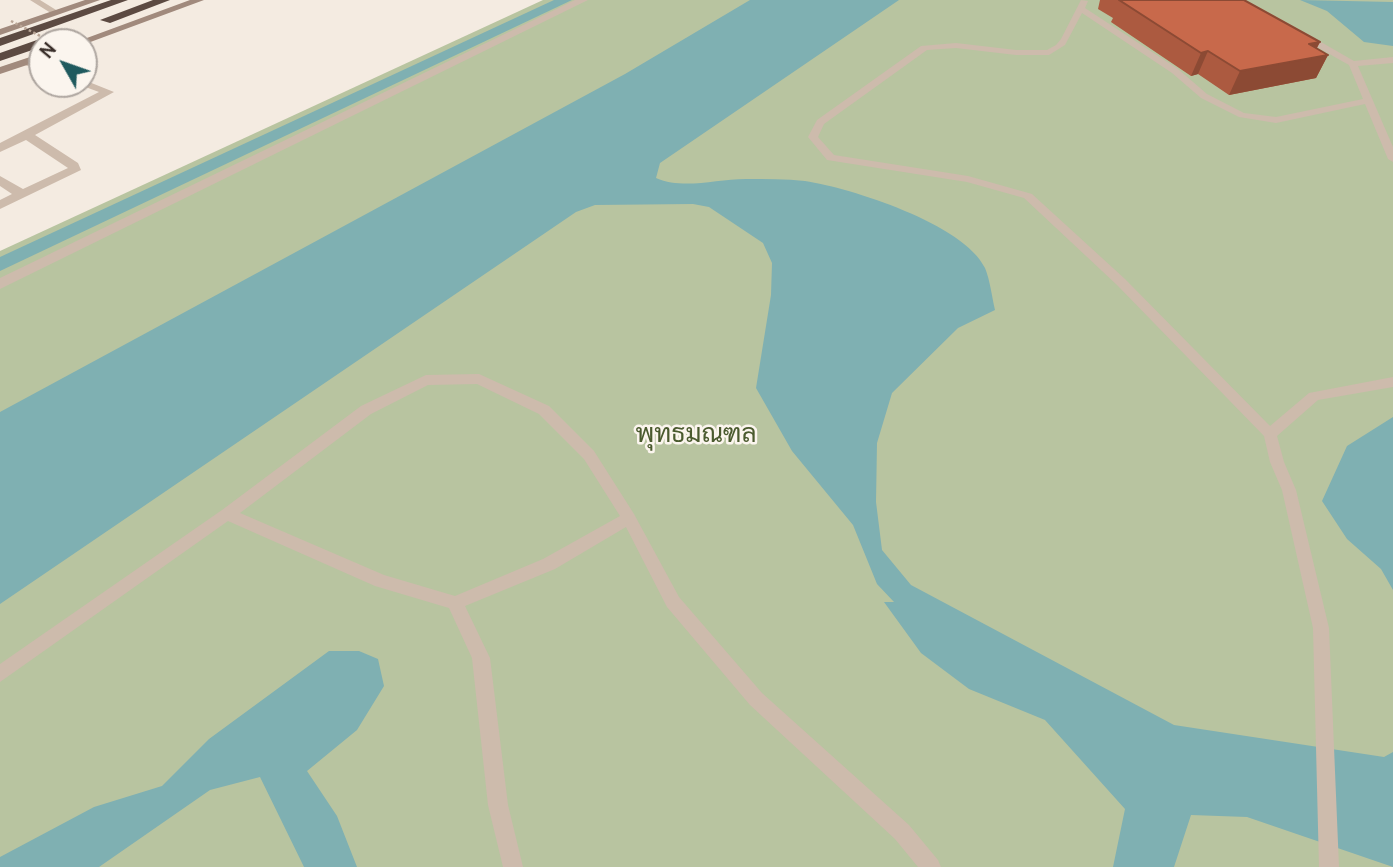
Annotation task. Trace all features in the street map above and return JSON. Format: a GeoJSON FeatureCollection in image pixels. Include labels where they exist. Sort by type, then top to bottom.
{"type":"FeatureCollection","features":[{"type":"Feature","properties":{"kind":"highway"},"geometry":{"type":"LineString","coordinates":[[0,42],[122,0]]}},
{"type":"Feature","properties":{"kind":"highway"},"geometry":{"type":"LineString","coordinates":[[86,28],[164,0]]}},
{"type":"Feature","properties":{"kind":"highway"},"geometry":{"type":"LineString","coordinates":[[0,57],[28,48]]}},
{"type":"Feature","properties":{"kind":"main road"},"geometry":{"type":"LineString","coordinates":[[0,32],[95,0]]}},
{"type":"Feature","properties":{"kind":"main road"},"geometry":{"type":"LineString","coordinates":[[98,36],[199,0]]}},
{"type":"Feature","properties":{"kind":"main road"},"geometry":{"type":"LineString","coordinates":[[0,71],[26,62]]}},
{"type":"Feature","properties":{"kind":"street"},"geometry":{"type":"LineString","coordinates":[[0,284],[583,0]]}},
{"type":"Feature","properties":{"kind":"street"},"geometry":{"type":"LineString","coordinates":[[98,88],[108,92],[98,97]]}},
{"type":"Feature","properties":{"kind":"street"},"geometry":{"type":"LineString","coordinates":[[0,148],[97,98]]}},
{"type":"Feature","properties":{"kind":"street"},"geometry":{"type":"LineString","coordinates":[[0,205],[75,170],[74,166],[27,135]]}},
{"type":"Feature","properties":{"kind":"street"},"geometry":{"type":"LineString","coordinates":[[0,180],[22,195]]}},
{"type":"Feature","properties":{"kind":"lane"},"geometry":{"type":"LineString","coordinates":[[34,0],[57,13]]}},
{"type":"Feature","properties":{"kind":"lane"},"geometry":{"type":"LineString","coordinates":[[1329,866],[1321,628],[1289,490],[1277,462],[1270,434],[1121,282],[1028,196],[968,178],[831,158],[813,137],[820,122],[925,48],[943,44],[1020,53],[1045,52],[1060,46],[1082,4],[1175,71],[1204,96],[1242,115],[1276,120],[1367,101]]}},
{"type":"Feature","properties":{"kind":"lane"},"geometry":{"type":"LineString","coordinates":[[1290,29],[1329,54]]}},
{"type":"Feature","properties":{"kind":"lane"},"geometry":{"type":"LineString","coordinates":[[1299,46],[1353,64],[1393,60]]}},
{"type":"Feature","properties":{"kind":"lane"},"geometry":{"type":"LineString","coordinates":[[1353,64],[1393,159]]}},
{"type":"Feature","properties":{"kind":"lane"},"geometry":{"type":"LineString","coordinates":[[0,674],[227,514],[366,410],[426,380],[479,379],[544,410],[589,455],[629,518],[673,602],[756,699],[902,832],[931,867]]}},
{"type":"Feature","properties":{"kind":"lane"},"geometry":{"type":"LineString","coordinates":[[1270,434],[1314,396],[1393,382]]}},
{"type":"Feature","properties":{"kind":"lane"},"geometry":{"type":"LineString","coordinates":[[227,514],[382,581],[456,603],[549,564],[629,518]]}},
{"type":"Feature","properties":{"kind":"lane"},"geometry":{"type":"LineString","coordinates":[[456,603],[481,658],[498,805],[513,867]]}},
{"type":"Feature","properties":{"kind":"path"},"geometry":{"type":"LineString","coordinates":[[11,21],[28,29]]}},
{"type":"Feature","properties":{"kind":"green space","name":"พุทธมณฑล"},"geometry":{"type":"Polygon","coordinates":[[[543,0],[1393,0],[1393,867],[0,867],[0,251],[543,0]]]}},
{"type":"Feature","properties":{"kind":"water"},"geometry":{"type":"Polygon","coordinates":[[[750,0],[899,0],[660,163],[656,178],[689,184],[746,179],[798,180],[850,191],[904,211],[954,237],[973,252],[985,268],[990,283],[995,310],[958,328],[892,393],[877,443],[876,502],[882,550],[911,585],[1174,725],[1384,757],[1393,752],[1393,867],[1247,817],[1191,815],[1174,867],[1113,867],[1125,809],[1045,720],[969,689],[921,653],[884,602],[894,602],[877,584],[853,525],[792,451],[756,388],[771,295],[772,263],[763,243],[709,207],[693,204],[595,205],[576,212],[0,604],[0,412],[625,74],[750,0]]]}},
{"type":"Feature","properties":{"kind":"water"},"geometry":{"type":"Polygon","coordinates":[[[1300,0],[1393,2],[1393,46],[1364,42],[1327,11],[1300,0]]]}},
{"type":"Feature","properties":{"kind":"water"},"geometry":{"type":"Polygon","coordinates":[[[1393,417],[1393,590],[1381,569],[1347,539],[1322,501],[1347,446],[1393,417]]]}},
{"type":"Feature","properties":{"kind":"water"},"geometry":{"type":"Polygon","coordinates":[[[329,651],[359,651],[378,659],[384,686],[357,730],[307,771],[337,816],[357,867],[304,867],[260,777],[210,790],[99,867],[0,867],[0,857],[94,807],[162,786],[209,739],[329,651]]]}},
{"type":"Feature","properties":{"kind":"building"},"geometry":{"type":"Polygon","coordinates":[[[1119,0],[1244,0],[1320,42],[1309,44],[1328,55],[1240,71],[1208,51],[1201,53],[1119,0]]]}},
{"type":"Feature","properties":{"kind":"waterway"},"geometry":{"type":"LineString","coordinates":[[0,265],[565,0]]}}]}
